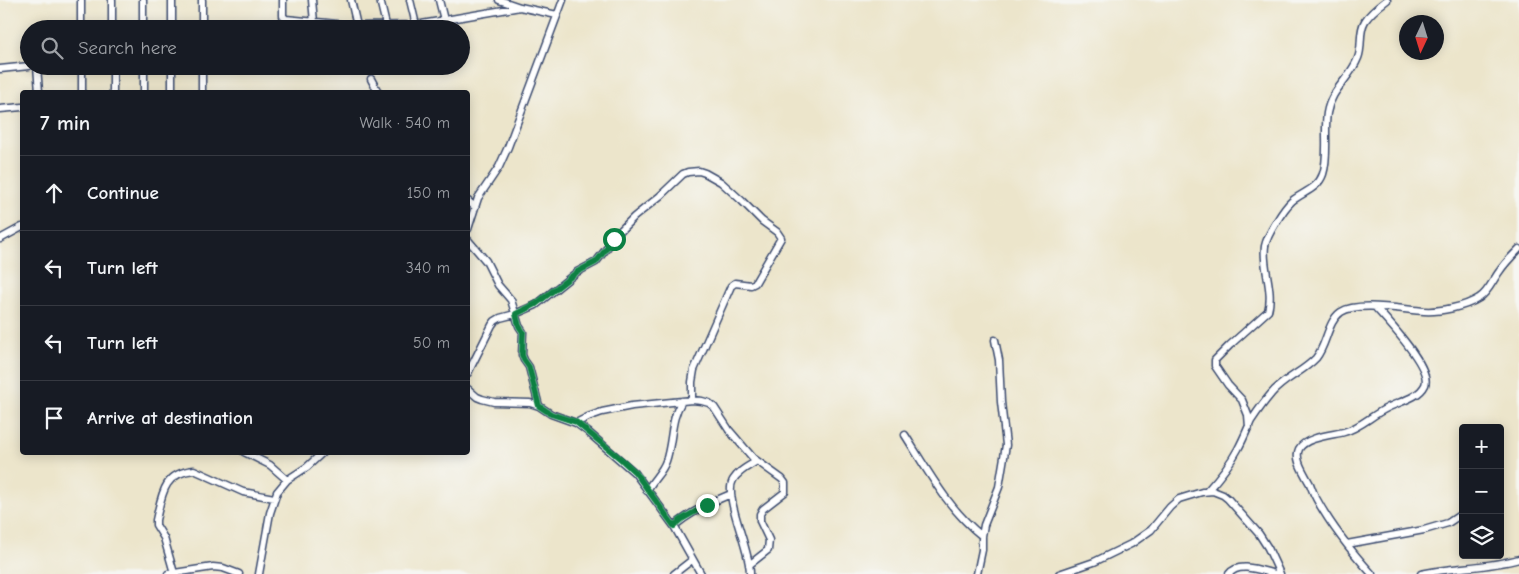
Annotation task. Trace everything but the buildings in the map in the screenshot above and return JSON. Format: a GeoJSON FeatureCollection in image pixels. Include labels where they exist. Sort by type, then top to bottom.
{"type":"FeatureCollection","features":[{"type":"Feature","properties":{"kind":"street"},"geometry":{"type":"LineString","coordinates":[[80,0],[81,20]]}},
{"type":"Feature","properties":{"kind":"street"},"geometry":{"type":"LineString","coordinates":[[112,0],[112,20]]}},
{"type":"Feature","properties":{"kind":"street"},"geometry":{"type":"LineString","coordinates":[[143,0],[143,20]]}},
{"type":"Feature","properties":{"kind":"street"},"geometry":{"type":"LineString","coordinates":[[172,0],[172,20]]}},
{"type":"Feature","properties":{"kind":"street"},"geometry":{"type":"LineString","coordinates":[[202,0],[202,20]]}},
{"type":"Feature","properties":{"kind":"street"},"geometry":{"type":"LineString","coordinates":[[283,0],[283,16],[286,19],[295,20]]}},
{"type":"Feature","properties":{"kind":"street"},"geometry":{"type":"LineString","coordinates":[[312,0],[314,20]]}},
{"type":"Feature","properties":{"kind":"street"},"geometry":{"type":"LineString","coordinates":[[351,0],[356,20]]}},
{"type":"Feature","properties":{"kind":"street"},"geometry":{"type":"LineString","coordinates":[[380,0],[385,20]]}},
{"type":"Feature","properties":{"kind":"street"},"geometry":{"type":"LineString","coordinates":[[410,0],[415,20]]}},
{"type":"Feature","properties":{"kind":"street"},"geometry":{"type":"LineString","coordinates":[[439,0],[444,20],[520,7]]}},
{"type":"Feature","properties":{"kind":"street"},"geometry":{"type":"LineString","coordinates":[[499,0],[520,7],[557,15]]}},
{"type":"Feature","properties":{"kind":"street"},"geometry":{"type":"LineString","coordinates":[[470,222],[482,191],[502,160],[563,0]]}},
{"type":"Feature","properties":{"kind":"street"},"geometry":{"type":"LineString","coordinates":[[1249,428],[1248,415],[1242,400],[1231,389],[1214,363],[1230,345],[1268,311],[1269,294],[1265,245],[1290,202],[1315,186],[1322,176],[1325,159],[1325,122],[1329,100],[1357,60],[1361,46],[1362,30],[1366,20],[1387,0]]}},
{"type":"Feature","properties":{"kind":"street"},"geometry":{"type":"LineString","coordinates":[[0,69],[20,67]]}},
{"type":"Feature","properties":{"kind":"street"},"geometry":{"type":"LineString","coordinates":[[38,75],[39,90]]}},
{"type":"Feature","properties":{"kind":"street"},"geometry":{"type":"LineString","coordinates":[[82,75],[82,90]]}},
{"type":"Feature","properties":{"kind":"street"},"geometry":{"type":"LineString","coordinates":[[113,75],[113,90]]}},
{"type":"Feature","properties":{"kind":"street"},"geometry":{"type":"LineString","coordinates":[[144,75],[144,90]]}},
{"type":"Feature","properties":{"kind":"street"},"geometry":{"type":"LineString","coordinates":[[172,75],[172,90]]}},
{"type":"Feature","properties":{"kind":"street"},"geometry":{"type":"LineString","coordinates":[[202,75],[202,90]]}},
{"type":"Feature","properties":{"kind":"street"},"geometry":{"type":"LineString","coordinates":[[371,79],[377,90]]}},
{"type":"Feature","properties":{"kind":"street"},"geometry":{"type":"LineString","coordinates":[[0,109],[20,107]]}},
{"type":"Feature","properties":{"kind":"street"},"geometry":{"type":"LineString","coordinates":[[470,369],[495,321],[516,314],[536,304],[577,272],[596,262],[626,224],[683,174],[693,172],[706,173],[721,182],[762,221],[777,232],[781,238],[755,283],[751,285],[735,283],[731,286],[694,370],[692,400]]}},
{"type":"Feature","properties":{"kind":"street"},"geometry":{"type":"LineString","coordinates":[[470,203],[475,206]]}},
{"type":"Feature","properties":{"kind":"street"},"geometry":{"type":"LineString","coordinates":[[0,239],[20,228]]}},
{"type":"Feature","properties":{"kind":"street"},"geometry":{"type":"LineString","coordinates":[[470,242],[486,261],[498,285],[511,300],[519,326],[523,332],[522,355],[529,367],[539,406]]}},
{"type":"Feature","properties":{"kind":"street"},"geometry":{"type":"LineString","coordinates":[[1207,491],[1225,469],[1238,449],[1252,421],[1273,391],[1315,359],[1337,316],[1348,309],[1375,307],[1438,311],[1476,300],[1483,295],[1506,262],[1519,248]]}},
{"type":"Feature","properties":{"kind":"street"},"geometry":{"type":"LineString","coordinates":[[1372,574],[1331,524],[1314,496],[1301,466],[1298,452],[1307,441],[1356,428],[1378,412],[1416,394],[1425,386],[1425,373],[1421,364],[1402,337],[1375,307]]}},
{"type":"Feature","properties":{"kind":"street"},"geometry":{"type":"LineString","coordinates":[[977,574],[982,550],[984,524],[999,487],[1006,445],[999,360],[995,340]]}},
{"type":"Feature","properties":{"kind":"street"},"geometry":{"type":"LineString","coordinates":[[470,391],[476,397],[494,402],[530,403],[539,406],[551,414],[576,422],[635,472],[674,526],[701,574]]}},
{"type":"Feature","properties":{"kind":"street"},"geometry":{"type":"LineString","coordinates":[[647,491],[651,482],[664,468],[670,449],[675,414],[682,400]]}},
{"type":"Feature","properties":{"kind":"street"},"geometry":{"type":"LineString","coordinates":[[576,422],[602,412],[682,400],[709,403],[714,407],[730,430],[757,461],[785,483],[786,488],[782,495],[763,508],[760,514],[760,521],[769,540],[768,545],[765,552],[749,565]]}},
{"type":"Feature","properties":{"kind":"street"},"geometry":{"type":"LineString","coordinates":[[905,435],[926,470],[959,515],[982,536]]}},
{"type":"Feature","properties":{"kind":"street"},"geometry":{"type":"LineString","coordinates":[[250,455],[270,465],[287,480]]}},
{"type":"Feature","properties":{"kind":"street"},"geometry":{"type":"LineString","coordinates":[[260,574],[274,498],[287,480],[307,467],[320,455]]}},
{"type":"Feature","properties":{"kind":"street"},"geometry":{"type":"LineString","coordinates":[[750,574],[746,548],[731,494],[731,484],[734,478],[757,461]]}},
{"type":"Feature","properties":{"kind":"street"},"geometry":{"type":"LineString","coordinates":[[240,574],[214,567],[171,573],[164,538],[156,523],[164,486],[185,471],[194,470],[243,492],[274,498]]}},
{"type":"Feature","properties":{"kind":"street"},"geometry":{"type":"LineString","coordinates":[[1059,574],[1094,562],[1131,544],[1151,530],[1179,499],[1207,491],[1217,492],[1228,499],[1259,534],[1280,574]]}},
{"type":"Feature","properties":{"kind":"street"},"geometry":{"type":"LineString","coordinates":[[674,526],[682,519],[731,494]]}},
{"type":"Feature","properties":{"kind":"street"},"geometry":{"type":"LineString","coordinates":[[1347,544],[1424,530],[1448,523],[1462,514]]}},
{"type":"Feature","properties":{"kind":"street"},"geometry":{"type":"LineString","coordinates":[[1421,574],[1452,568],[1497,565],[1519,559]]}},
{"type":"Feature","properties":{"kind":"street"},"geometry":{"type":"LineString","coordinates":[[674,574],[692,560]]}},
{"type":"Feature","properties":{"kind":"street"},"geometry":{"type":"LineString","coordinates":[[1229,574],[1234,569],[1244,568],[1275,574]]}},
{"type":"Feature","properties":{"kind":"route"},"geometry":{"type":"LineString","coordinates":[[614,239],[596,262],[577,272],[536,304],[516,314],[524,336],[522,355],[529,367],[539,406],[551,414],[576,422],[622,460],[635,472],[674,526],[682,519],[707,505]]}}]}
